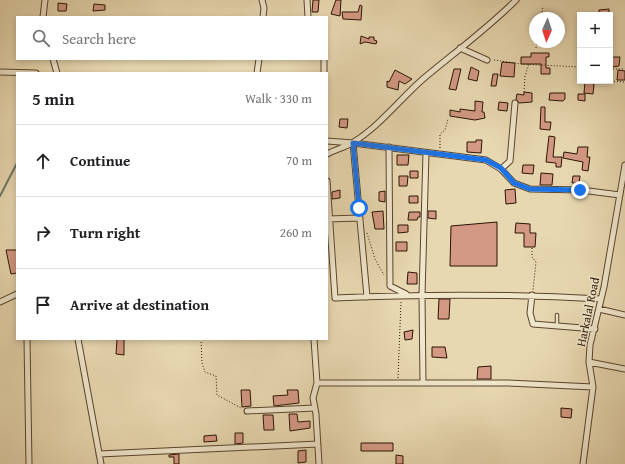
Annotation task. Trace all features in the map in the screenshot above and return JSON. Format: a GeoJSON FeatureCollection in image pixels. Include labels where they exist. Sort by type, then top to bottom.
{"type":"FeatureCollection","features":[{"type":"Feature","properties":{"kind":"street"},"geometry":{"type":"LineString","coordinates":[[43,16],[45,0]]}},
{"type":"Feature","properties":{"kind":"street"},"geometry":{"type":"LineString","coordinates":[[262,0],[264,8],[263,16]]}},
{"type":"Feature","properties":{"kind":"street"},"geometry":{"type":"LineString","coordinates":[[308,0],[308,16]]}},
{"type":"Feature","properties":{"kind":"street"},"geometry":{"type":"LineString","coordinates":[[328,154],[353,143],[374,126],[408,92],[460,48],[496,21],[516,0]]}},
{"type":"Feature","properties":{"kind":"street"},"geometry":{"type":"LineString","coordinates":[[460,48],[487,60]]}},
{"type":"Feature","properties":{"kind":"street"},"geometry":{"type":"LineString","coordinates":[[53,60],[57,72]]}},
{"type":"Feature","properties":{"kind":"street"},"geometry":{"type":"LineString","coordinates":[[257,72],[259,60]]}},
{"type":"Feature","properties":{"kind":"street"},"geometry":{"type":"LineString","coordinates":[[324,60],[324,72]]}},
{"type":"Feature","properties":{"kind":"street"},"geometry":{"type":"LineString","coordinates":[[0,72],[16,72]]}},
{"type":"Feature","properties":{"kind":"street"},"geometry":{"type":"LineString","coordinates":[[501,168],[510,161],[515,103]]}},
{"type":"Feature","properties":{"kind":"street"},"geometry":{"type":"LineString","coordinates":[[328,141],[389,147],[486,160],[501,168],[514,183],[530,189],[580,190],[620,195]]}},
{"type":"Feature","properties":{"kind":"street"},"geometry":{"type":"LineString","coordinates":[[353,143],[367,297]]}},
{"type":"Feature","properties":{"kind":"street"},"geometry":{"type":"LineString","coordinates":[[389,147],[390,286],[404,295]]}},
{"type":"Feature","properties":{"kind":"street"},"geometry":{"type":"LineString","coordinates":[[423,383],[422,295],[426,153]]}},
{"type":"Feature","properties":{"kind":"street","name":"Harkalal Road"},"geometry":{"type":"LineString","coordinates":[[583,464],[593,387],[589,362],[590,345],[601,300],[625,165]]}},
{"type":"Feature","properties":{"kind":"street"},"geometry":{"type":"LineString","coordinates":[[360,218],[328,219],[335,298],[404,295],[532,295],[601,300]]}},
{"type":"Feature","properties":{"kind":"street"},"geometry":{"type":"LineString","coordinates":[[0,302],[16,294]]}},
{"type":"Feature","properties":{"kind":"street"},"geometry":{"type":"LineString","coordinates":[[532,295],[530,313],[533,324],[595,329]]}},
{"type":"Feature","properties":{"kind":"street"},"geometry":{"type":"LineString","coordinates":[[599,309],[625,315]]}},
{"type":"Feature","properties":{"kind":"street"},"geometry":{"type":"LineString","coordinates":[[27,340],[29,464]]}},
{"type":"Feature","properties":{"kind":"street"},"geometry":{"type":"LineString","coordinates":[[78,340],[101,464]]}},
{"type":"Feature","properties":{"kind":"street"},"geometry":{"type":"LineString","coordinates":[[314,340],[317,383],[313,398],[319,464]]}},
{"type":"Feature","properties":{"kind":"street"},"geometry":{"type":"LineString","coordinates":[[589,362],[625,369]]}},
{"type":"Feature","properties":{"kind":"street"},"geometry":{"type":"LineString","coordinates":[[317,383],[508,383],[593,387]]}},
{"type":"Feature","properties":{"kind":"street"},"geometry":{"type":"LineString","coordinates":[[247,411],[315,408]]}},
{"type":"Feature","properties":{"kind":"street"},"geometry":{"type":"LineString","coordinates":[[99,454],[318,444]]}},
{"type":"Feature","properties":{"kind":"lane"},"geometry":{"type":"LineString","coordinates":[[557,315],[557,326]]}},
{"type":"Feature","properties":{"kind":"path"},"geometry":{"type":"LineString","coordinates":[[542,12],[543,6]]}},
{"type":"Feature","properties":{"kind":"path"},"geometry":{"type":"LineString","coordinates":[[487,60],[529,64],[577,66]]}},
{"type":"Feature","properties":{"kind":"path"},"geometry":{"type":"LineString","coordinates":[[524,92],[524,82],[529,64]]}},
{"type":"Feature","properties":{"kind":"path"},"geometry":{"type":"LineString","coordinates":[[613,69],[625,69]]}},
{"type":"Feature","properties":{"kind":"path"},"geometry":{"type":"LineString","coordinates":[[613,81],[625,82]]}},
{"type":"Feature","properties":{"kind":"path"},"geometry":{"type":"LineString","coordinates":[[440,155],[440,134],[445,130],[448,119]]}},
{"type":"Feature","properties":{"kind":"path"},"geometry":{"type":"LineString","coordinates":[[366,230],[375,259],[390,286]]}},
{"type":"Feature","properties":{"kind":"path"},"geometry":{"type":"LineString","coordinates":[[532,248],[532,257],[536,262],[532,295]]}},
{"type":"Feature","properties":{"kind":"path"},"geometry":{"type":"LineString","coordinates":[[398,383],[404,295]]}},
{"type":"Feature","properties":{"kind":"path"},"geometry":{"type":"LineString","coordinates":[[201,340],[202,363],[205,372],[216,376],[217,395],[247,411]]}},
{"type":"Feature","properties":{"kind":"building"},"geometry":{"type":"Polygon","coordinates":[[[313,0],[319,0],[318,12],[312,12],[313,0]]]}},
{"type":"Feature","properties":{"kind":"building"},"geometry":{"type":"Polygon","coordinates":[[[336,0],[341,0],[340,16],[331,14],[336,0]]]}},
{"type":"Feature","properties":{"kind":"building"},"geometry":{"type":"Polygon","coordinates":[[[58,3],[67,4],[66,11],[58,11],[58,3]]]}},
{"type":"Feature","properties":{"kind":"building"},"geometry":{"type":"Polygon","coordinates":[[[94,4],[105,5],[105,10],[93,11],[94,4]]]}},
{"type":"Feature","properties":{"kind":"building"},"geometry":{"type":"Polygon","coordinates":[[[360,5],[362,6],[361,20],[343,19],[342,12],[358,12],[360,5]]]}},
{"type":"Feature","properties":{"kind":"building"},"geometry":{"type":"Polygon","coordinates":[[[609,9],[609,12],[599,12],[599,10],[609,9]]]}},
{"type":"Feature","properties":{"kind":"building"},"geometry":{"type":"Polygon","coordinates":[[[361,36],[369,39],[369,37],[374,37],[374,40],[377,41],[376,44],[365,42],[360,44],[361,36]]]}},
{"type":"Feature","properties":{"kind":"building"},"geometry":{"type":"Polygon","coordinates":[[[531,53],[549,53],[549,57],[546,57],[546,68],[550,68],[550,74],[541,74],[541,64],[521,64],[521,57],[531,57],[531,53]]]}},
{"type":"Feature","properties":{"kind":"building"},"geometry":{"type":"Polygon","coordinates":[[[613,57],[620,57],[619,66],[613,67],[613,57]]]}},
{"type":"Feature","properties":{"kind":"building"},"geometry":{"type":"Polygon","coordinates":[[[502,62],[515,63],[514,77],[500,76],[502,62]]]}},
{"type":"Feature","properties":{"kind":"building"},"geometry":{"type":"Polygon","coordinates":[[[471,67],[479,71],[477,81],[468,79],[471,67]]]}},
{"type":"Feature","properties":{"kind":"building"},"geometry":{"type":"Polygon","coordinates":[[[454,69],[461,69],[456,90],[449,89],[454,69]]]}},
{"type":"Feature","properties":{"kind":"building"},"geometry":{"type":"Polygon","coordinates":[[[395,70],[412,79],[405,84],[399,81],[398,90],[387,87],[387,81],[389,82],[395,70]]]}},
{"type":"Feature","properties":{"kind":"building"},"geometry":{"type":"Polygon","coordinates":[[[618,70],[625,71],[625,80],[617,80],[618,70]]]}},
{"type":"Feature","properties":{"kind":"building"},"geometry":{"type":"Polygon","coordinates":[[[493,74],[498,74],[496,86],[491,86],[493,74]]]}},
{"type":"Feature","properties":{"kind":"building"},"geometry":{"type":"Polygon","coordinates":[[[585,84],[594,84],[593,94],[584,93],[585,84]]]}},
{"type":"Feature","properties":{"kind":"building"},"geometry":{"type":"Polygon","coordinates":[[[524,92],[532,93],[532,102],[519,103],[516,99],[517,94],[524,95],[524,92]]]}},
{"type":"Feature","properties":{"kind":"building"},"geometry":{"type":"Polygon","coordinates":[[[550,93],[565,93],[565,99],[563,101],[549,100],[550,93]]]}},
{"type":"Feature","properties":{"kind":"building"},"geometry":{"type":"Polygon","coordinates":[[[578,94],[585,94],[585,101],[578,100],[578,94]]]}},
{"type":"Feature","properties":{"kind":"building"},"geometry":{"type":"Polygon","coordinates":[[[475,101],[483,102],[482,112],[484,112],[485,118],[475,120],[450,116],[450,110],[460,112],[460,109],[475,111],[475,101]]]}},
{"type":"Feature","properties":{"kind":"building"},"geometry":{"type":"Polygon","coordinates":[[[499,102],[508,103],[507,111],[498,110],[499,102]]]}},
{"type":"Feature","properties":{"kind":"building"},"geometry":{"type":"Polygon","coordinates":[[[541,107],[545,107],[545,122],[551,122],[550,130],[540,129],[541,107]]]}},
{"type":"Feature","properties":{"kind":"building"},"geometry":{"type":"Polygon","coordinates":[[[340,119],[348,119],[347,128],[339,127],[340,119]]]}},
{"type":"Feature","properties":{"kind":"building"},"geometry":{"type":"Polygon","coordinates":[[[549,136],[555,137],[553,157],[562,157],[561,167],[556,167],[556,163],[546,162],[549,136]]]}},
{"type":"Feature","properties":{"kind":"building"},"geometry":{"type":"Polygon","coordinates":[[[476,140],[482,140],[481,153],[467,152],[467,142],[476,142],[476,140]]]}},
{"type":"Feature","properties":{"kind":"building"},"geometry":{"type":"Polygon","coordinates":[[[578,147],[588,147],[587,157],[590,157],[588,171],[582,170],[583,162],[563,158],[564,152],[577,154],[578,147]]]}},
{"type":"Feature","properties":{"kind":"building"},"geometry":{"type":"Polygon","coordinates":[[[397,155],[409,155],[408,165],[397,165],[397,155]]]}},
{"type":"Feature","properties":{"kind":"building"},"geometry":{"type":"Polygon","coordinates":[[[523,165],[534,165],[533,174],[522,173],[523,165]]]}},
{"type":"Feature","properties":{"kind":"building"},"geometry":{"type":"Polygon","coordinates":[[[410,171],[418,171],[418,178],[410,178],[410,171]]]}},
{"type":"Feature","properties":{"kind":"building"},"geometry":{"type":"Polygon","coordinates":[[[541,173],[553,174],[552,185],[540,185],[541,173]]]}},
{"type":"Feature","properties":{"kind":"building"},"geometry":{"type":"Polygon","coordinates":[[[399,176],[408,176],[407,186],[399,186],[399,176]]]}},
{"type":"Feature","properties":{"kind":"building"},"geometry":{"type":"Polygon","coordinates":[[[573,176],[580,176],[579,183],[572,183],[573,176]]]}},
{"type":"Feature","properties":{"kind":"building"},"geometry":{"type":"Polygon","coordinates":[[[515,189],[516,203],[506,204],[505,190],[515,189]]]}},
{"type":"Feature","properties":{"kind":"building"},"geometry":{"type":"Polygon","coordinates":[[[340,190],[340,198],[332,199],[332,192],[340,190]]]}},
{"type":"Feature","properties":{"kind":"building"},"geometry":{"type":"Polygon","coordinates":[[[385,191],[385,202],[379,201],[379,192],[385,191]]]}},
{"type":"Feature","properties":{"kind":"building"},"geometry":{"type":"Polygon","coordinates":[[[409,196],[418,196],[418,203],[409,203],[409,196]]]}},
{"type":"Feature","properties":{"kind":"building"},"geometry":{"type":"Polygon","coordinates":[[[383,211],[384,229],[375,229],[372,212],[383,211]]]}},
{"type":"Feature","properties":{"kind":"building"},"geometry":{"type":"Polygon","coordinates":[[[428,211],[436,211],[436,219],[428,218],[428,211]]]}},
{"type":"Feature","properties":{"kind":"building"},"geometry":{"type":"Polygon","coordinates":[[[409,212],[420,212],[420,217],[418,217],[417,220],[408,220],[409,212]]]}},
{"type":"Feature","properties":{"kind":"building"},"geometry":{"type":"Polygon","coordinates":[[[497,222],[497,266],[450,266],[451,226],[497,222]]]}},
{"type":"Feature","properties":{"kind":"building"},"geometry":{"type":"Polygon","coordinates":[[[516,223],[530,224],[530,233],[536,233],[535,247],[524,247],[524,233],[515,233],[516,223]]]}},
{"type":"Feature","properties":{"kind":"building"},"geometry":{"type":"Polygon","coordinates":[[[398,225],[408,225],[408,232],[398,233],[398,225]]]}},
{"type":"Feature","properties":{"kind":"building"},"geometry":{"type":"Polygon","coordinates":[[[396,242],[407,242],[407,251],[396,251],[396,242]]]}},
{"type":"Feature","properties":{"kind":"building"},"geometry":{"type":"Polygon","coordinates":[[[6,250],[16,250],[16,273],[11,274],[6,250]]]}},
{"type":"Feature","properties":{"kind":"building"},"geometry":{"type":"Polygon","coordinates":[[[408,272],[417,273],[417,284],[407,284],[408,272]]]}},
{"type":"Feature","properties":{"kind":"building"},"geometry":{"type":"Polygon","coordinates":[[[439,299],[450,299],[449,319],[438,319],[439,299]]]}},
{"type":"Feature","properties":{"kind":"building"},"geometry":{"type":"Polygon","coordinates":[[[413,330],[412,339],[405,340],[404,332],[413,330]]]}},
{"type":"Feature","properties":{"kind":"building"},"geometry":{"type":"Polygon","coordinates":[[[117,340],[124,340],[124,355],[116,354],[117,340]]]}},
{"type":"Feature","properties":{"kind":"building"},"geometry":{"type":"Polygon","coordinates":[[[432,347],[445,347],[447,358],[432,357],[432,347]]]}},
{"type":"Feature","properties":{"kind":"building"},"geometry":{"type":"Polygon","coordinates":[[[491,366],[491,379],[477,379],[478,367],[491,366]]]}},
{"type":"Feature","properties":{"kind":"building"},"geometry":{"type":"Polygon","coordinates":[[[241,390],[250,390],[251,406],[242,407],[241,390]]]}},
{"type":"Feature","properties":{"kind":"building"},"geometry":{"type":"Polygon","coordinates":[[[287,390],[298,390],[299,403],[274,406],[273,396],[288,395],[287,390]]]}},
{"type":"Feature","properties":{"kind":"building"},"geometry":{"type":"Polygon","coordinates":[[[561,408],[572,409],[571,418],[561,417],[561,408]]]}},
{"type":"Feature","properties":{"kind":"building"},"geometry":{"type":"Polygon","coordinates":[[[289,414],[297,414],[298,422],[310,421],[310,428],[290,431],[289,414]]]}},
{"type":"Feature","properties":{"kind":"building"},"geometry":{"type":"Polygon","coordinates":[[[263,415],[273,415],[274,430],[264,430],[263,415]]]}},
{"type":"Feature","properties":{"kind":"building"},"geometry":{"type":"Polygon","coordinates":[[[235,433],[243,433],[243,443],[235,444],[235,433]]]}},
{"type":"Feature","properties":{"kind":"building"},"geometry":{"type":"Polygon","coordinates":[[[216,435],[217,441],[204,442],[204,436],[216,435]]]}},
{"type":"Feature","properties":{"kind":"building"},"geometry":{"type":"Polygon","coordinates":[[[361,443],[393,443],[393,451],[361,451],[361,443]]]}},
{"type":"Feature","properties":{"kind":"building"},"geometry":{"type":"Polygon","coordinates":[[[306,450],[306,462],[298,463],[298,451],[306,450]]]}},
{"type":"Feature","properties":{"kind":"building"},"geometry":{"type":"Polygon","coordinates":[[[179,454],[179,464],[174,464],[174,457],[169,457],[169,455],[179,454]]]}},
{"type":"Feature","properties":{"kind":"building"},"geometry":{"type":"Polygon","coordinates":[[[396,455],[403,456],[403,464],[396,464],[396,455]]]}},
{"type":"Feature","properties":{"kind":"waterway"},"geometry":{"type":"LineString","coordinates":[[0,196],[16,165]]}},
{"type":"Feature","properties":{"kind":"route"},"geometry":{"type":"LineString","coordinates":[[359,208],[353,143],[486,160],[501,168],[514,183],[530,189],[580,190]]}}]}
